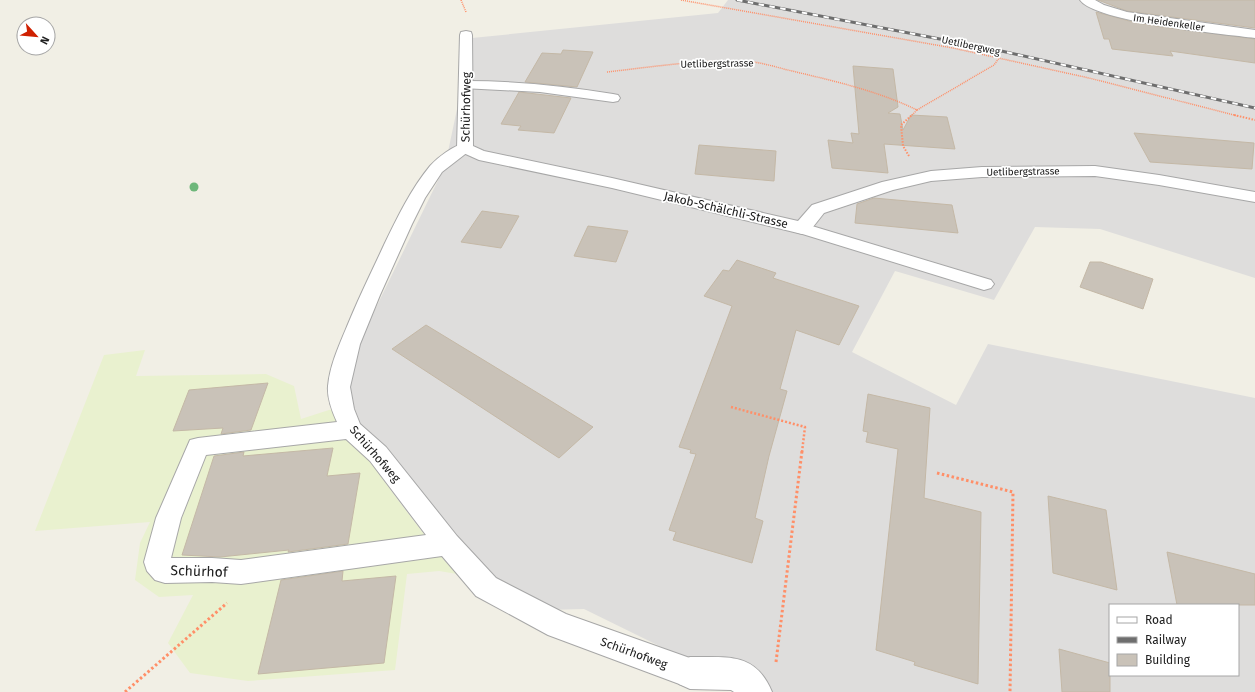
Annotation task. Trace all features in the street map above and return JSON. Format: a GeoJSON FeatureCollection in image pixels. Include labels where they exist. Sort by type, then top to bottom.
{"type":"FeatureCollection","features":[{"type":"Feature","properties":{"kind":"street","name":"Im Heidenkeller"},"geometry":{"type":"LineString","coordinates":[[1086,0],[1100,8],[1126,16],[1255,34]]}},
{"type":"Feature","properties":{"kind":"street","name":"Schürhofweg"},"geometry":{"type":"LineString","coordinates":[[466,35],[466,148]]}},
{"type":"Feature","properties":{"kind":"street","name":"Jakob-Schälchli-Strasse"},"geometry":{"type":"LineString","coordinates":[[466,148],[479,155],[612,183],[802,228]]}},
{"type":"Feature","properties":{"kind":"street","name":"Uetlibergstrasse"},"geometry":{"type":"LineString","coordinates":[[802,228],[818,209],[888,186],[931,176],[982,172],[1095,171],[1159,180],[1255,197]]}},
{"type":"Feature","properties":{"kind":"street","name":"Schürhofweg"},"geometry":{"type":"LineString","coordinates":[[690,674],[738,674],[756,692]]}},
{"type":"Feature","properties":{"kind":"lane"},"geometry":{"type":"LineString","coordinates":[[467,85],[508,85],[561,89],[613,98]]}},
{"type":"Feature","properties":{"kind":"lane","name":"Schürhofweg"},"geometry":{"type":"LineString","coordinates":[[466,148],[449,158],[436,169],[417,198],[400,229],[370,294],[350,344],[339,387],[343,409],[351,428],[378,454],[448,544],[486,587],[558,625],[690,674]]}},
{"type":"Feature","properties":{"kind":"lane","name":"Jakob-Schälchli-Strasse"},"geometry":{"type":"LineString","coordinates":[[802,228],[984,284]]}},
{"type":"Feature","properties":{"kind":"lane","name":"Schürhof"},"geometry":{"type":"LineString","coordinates":[[351,428],[198,447],[179,489],[159,550],[157,562],[166,571],[212,570],[241,572],[448,544]]}},
{"type":"Feature","properties":{"kind":"path","name":"Uetlibergweg"},"geometry":{"type":"LineString","coordinates":[[681,0],[906,39],[1000,58],[1089,78],[1255,120]]}},
{"type":"Feature","properties":{"kind":"path"},"geometry":{"type":"LineString","coordinates":[[904,151],[901,125],[917,110],[994,65],[1000,58]]}},
{"type":"Feature","properties":{"kind":"path","name":"Uetlibergstrasse"},"geometry":{"type":"LineString","coordinates":[[561,89],[586,77],[608,72],[681,63],[742,61],[781,67],[810,75],[896,100],[917,110]]}},
{"type":"Feature","properties":{"kind":"path"},"geometry":{"type":"LineString","coordinates":[[731,407],[805,427],[775,669]]}},
{"type":"Feature","properties":{"kind":"path"},"geometry":{"type":"LineString","coordinates":[[937,473],[1013,492],[1010,692]]}},
{"type":"Feature","properties":{"kind":"path"},"geometry":{"type":"LineString","coordinates":[[125,692],[226,604],[241,572]]}},
{"type":"Feature","properties":{"kind":"shaded area"},"geometry":{"type":"Polygon","coordinates":[[[728,0],[1255,0],[1255,278],[1100,229],[1035,227],[994,300],[895,271],[852,352],[956,405],[988,344],[1255,398],[1255,692],[753,692],[584,609],[505,611],[461,579],[443,559],[398,500],[329,404],[445,166],[472,38],[718,13],[728,0]]]}},
{"type":"Feature","properties":{"kind":"green space"},"geometry":{"type":"Polygon","coordinates":[[[145,350],[136,376],[266,374],[294,386],[301,419],[332,409],[398,500],[443,559],[457,574],[439,571],[407,574],[395,670],[248,681],[190,673],[168,643],[193,595],[159,597],[135,580],[140,543],[150,522],[35,531],[104,355],[145,350]]]}},
{"type":"Feature","properties":{"kind":"building"},"geometry":{"type":"Polygon","coordinates":[[[1098,0],[1255,0],[1255,28],[1127,11],[1098,0]]]}},
{"type":"Feature","properties":{"kind":"building"},"geometry":{"type":"Polygon","coordinates":[[[1096,12],[1133,22],[1161,27],[1255,39],[1255,63],[1170,51],[1173,56],[1112,49],[1109,39],[1104,39],[1096,12]]]}},
{"type":"Feature","properties":{"kind":"building"},"geometry":{"type":"Polygon","coordinates":[[[563,50],[593,52],[577,87],[525,82],[542,53],[561,54],[563,50]]]}},
{"type":"Feature","properties":{"kind":"building"},"geometry":{"type":"Polygon","coordinates":[[[853,66],[893,69],[898,107],[888,113],[900,114],[903,130],[911,115],[947,117],[955,149],[884,144],[888,173],[832,168],[828,140],[853,143],[851,133],[859,134],[853,66]]]}},
{"type":"Feature","properties":{"kind":"building"},"geometry":{"type":"Polygon","coordinates":[[[519,92],[571,98],[554,133],[518,130],[521,126],[501,124],[519,92]]]}},
{"type":"Feature","properties":{"kind":"building"},"geometry":{"type":"Polygon","coordinates":[[[1134,133],[1254,143],[1252,169],[1150,162],[1134,133]]]}},
{"type":"Feature","properties":{"kind":"building"},"geometry":{"type":"Polygon","coordinates":[[[699,145],[776,151],[774,181],[695,174],[699,145]]]}},
{"type":"Feature","properties":{"kind":"building"},"geometry":{"type":"Polygon","coordinates":[[[874,198],[952,205],[958,233],[855,223],[857,204],[874,198]]]}},
{"type":"Feature","properties":{"kind":"building"},"geometry":{"type":"Polygon","coordinates":[[[482,211],[519,216],[501,248],[461,242],[482,211]]]}},
{"type":"Feature","properties":{"kind":"building"},"geometry":{"type":"Polygon","coordinates":[[[588,226],[628,231],[616,262],[574,256],[588,226]]]}},
{"type":"Feature","properties":{"kind":"building"},"geometry":{"type":"Polygon","coordinates":[[[737,260],[776,273],[773,278],[859,306],[839,345],[796,330],[780,389],[787,391],[769,456],[755,518],[763,521],[752,563],[673,540],[676,532],[669,530],[696,454],[690,453],[691,450],[679,447],[732,306],[704,296],[723,270],[729,271],[737,260]]]}},
{"type":"Feature","properties":{"kind":"building"},"geometry":{"type":"Polygon","coordinates":[[[1090,262],[1101,262],[1153,279],[1143,309],[1080,287],[1090,262]]]}},
{"type":"Feature","properties":{"kind":"building"},"geometry":{"type":"Polygon","coordinates":[[[426,325],[593,427],[559,458],[392,349],[426,325]]]}},
{"type":"Feature","properties":{"kind":"building"},"geometry":{"type":"Polygon","coordinates":[[[268,383],[251,430],[221,434],[223,428],[173,431],[189,390],[268,383]]]}},
{"type":"Feature","properties":{"kind":"building"},"geometry":{"type":"Polygon","coordinates":[[[868,394],[930,408],[924,498],[981,512],[978,684],[914,665],[915,662],[876,650],[898,449],[866,442],[868,432],[863,431],[868,394]]]}},
{"type":"Feature","properties":{"kind":"building"},"geometry":{"type":"Polygon","coordinates":[[[333,448],[327,476],[360,473],[348,544],[288,552],[289,550],[220,557],[182,555],[214,456],[244,452],[243,456],[333,448]]]}},
{"type":"Feature","properties":{"kind":"building"},"geometry":{"type":"Polygon","coordinates":[[[1048,496],[1106,510],[1117,590],[1053,573],[1048,496]]]}},
{"type":"Feature","properties":{"kind":"building"},"geometry":{"type":"Polygon","coordinates":[[[1167,552],[1255,574],[1255,605],[1177,604],[1167,552]]]}},
{"type":"Feature","properties":{"kind":"building"},"geometry":{"type":"Polygon","coordinates":[[[343,571],[342,581],[396,576],[384,663],[258,674],[281,580],[343,571]]]}},
{"type":"Feature","properties":{"kind":"building"},"geometry":{"type":"Polygon","coordinates":[[[1059,649],[1109,663],[1110,692],[1062,692],[1059,649]]]}},
{"type":"Feature","properties":{"kind":"railway"},"geometry":{"type":"LineString","coordinates":[[737,0],[997,50],[1255,108]]}}]}
